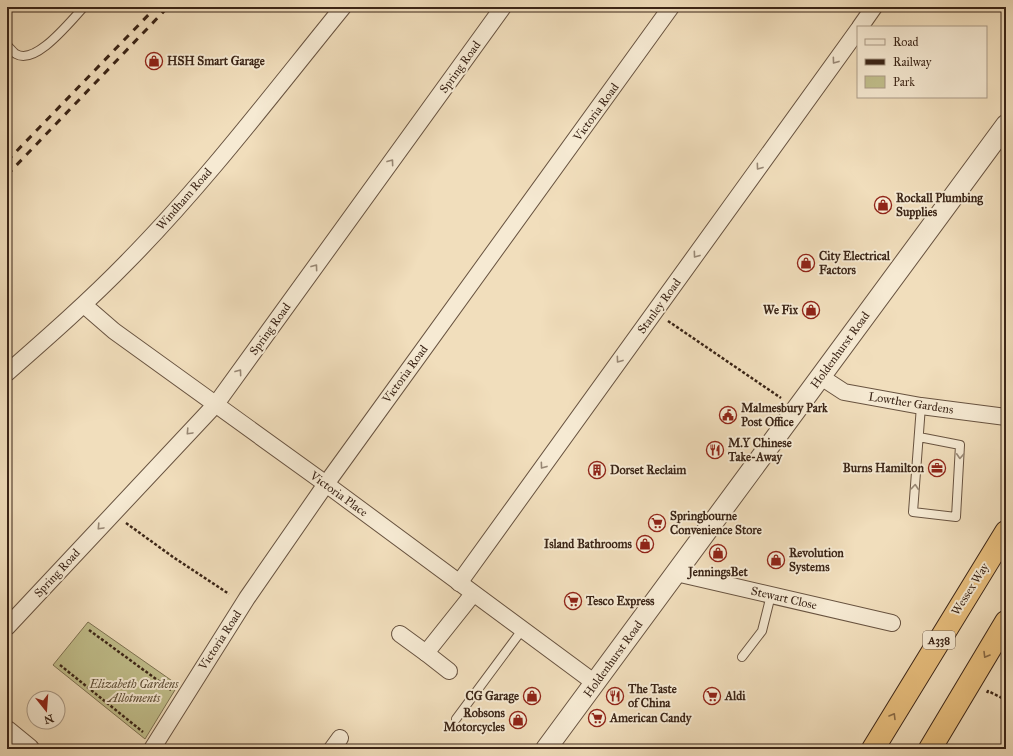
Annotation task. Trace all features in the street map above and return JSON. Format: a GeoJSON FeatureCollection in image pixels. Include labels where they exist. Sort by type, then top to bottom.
{"type":"FeatureCollection","features":[{"type":"Feature","properties":{"kind":"highway","name":"Wessex Way"},"geometry":{"type":"LineString","coordinates":[[873,749],[1006,532]]}},
{"type":"Feature","properties":{"kind":"highway"},"geometry":{"type":"LineString","coordinates":[[930,749],[1006,622]]}},
{"type":"Feature","properties":{"kind":"street","name":"Windham Road"},"geometry":{"type":"LineString","coordinates":[[7,373],[84,305],[128,261],[195,188],[343,7]]}},
{"type":"Feature","properties":{"kind":"street","name":"Spring Road"},"geometry":{"type":"LineString","coordinates":[[7,627],[216,404],[503,7]]}},
{"type":"Feature","properties":{"kind":"street","name":"Victoria Road"},"geometry":{"type":"LineString","coordinates":[[154,746],[182,698],[244,603],[326,484],[671,7]]}},
{"type":"Feature","properties":{"kind":"street"},"geometry":{"type":"LineString","coordinates":[[861,26],[874,7]]}},
{"type":"Feature","properties":{"kind":"street","name":"Stanley Road"},"geometry":{"type":"LineString","coordinates":[[459,582],[857,31]]}},
{"type":"Feature","properties":{"kind":"street","name":"Holdenhurst Road"},"geometry":{"type":"LineString","coordinates":[[546,749],[1006,124]]}},
{"type":"Feature","properties":{"kind":"street","name":"Victoria Place"},"geometry":{"type":"LineString","coordinates":[[84,305],[114,331],[326,484],[595,683]]}},
{"type":"Feature","properties":{"kind":"street","name":"Lowther Gardens"},"geometry":{"type":"LineString","coordinates":[[821,376],[844,392],[921,406],[1006,417]]}},
{"type":"Feature","properties":{"kind":"street","name":"Stewart Close"},"geometry":{"type":"LineString","coordinates":[[676,573],[892,623]]}},
{"type":"Feature","properties":{"kind":"street"},"geometry":{"type":"LineString","coordinates":[[426,653],[473,594]]}},
{"type":"Feature","properties":{"kind":"street"},"geometry":{"type":"LineString","coordinates":[[400,634],[449,671]]}},
{"type":"Feature","properties":{"kind":"street"},"geometry":{"type":"LineString","coordinates":[[7,731],[29,749]]}},
{"type":"Feature","properties":{"kind":"lane"},"geometry":{"type":"LineString","coordinates":[[7,45],[17,55],[27,56],[41,51],[84,7]]}},
{"type":"Feature","properties":{"kind":"lane"},"geometry":{"type":"LineString","coordinates":[[919,437],[960,445],[956,517],[913,512],[921,406]]}},
{"type":"Feature","properties":{"kind":"lane"},"geometry":{"type":"LineString","coordinates":[[742,657],[762,631],[771,594]]}},
{"type":"Feature","properties":{"kind":"lane"},"geometry":{"type":"LineString","coordinates":[[456,719],[522,630]]}},
{"type":"Feature","properties":{"kind":"path"},"geometry":{"type":"LineString","coordinates":[[654,312],[797,409]]}},
{"type":"Feature","properties":{"kind":"path"},"geometry":{"type":"LineString","coordinates":[[124,522],[172,557],[244,603]]}},
{"type":"Feature","properties":{"kind":"path"},"geometry":{"type":"LineString","coordinates":[[89,630],[182,698]]}},
{"type":"Feature","properties":{"kind":"path"},"geometry":{"type":"LineString","coordinates":[[60,665],[154,746]]}},
{"type":"Feature","properties":{"kind":"path"},"geometry":{"type":"LineString","coordinates":[[984,698],[988,691],[1006,700]]}},
{"type":"Feature","properties":{"kind":"green space","name":"Elizabeth Gardens Allotments"},"geometry":{"type":"Polygon","coordinates":[[[88,622],[178,685],[145,739],[53,665],[88,622]]]}},
{"type":"Feature","properties":{"kind":"railway"},"geometry":{"type":"LineString","coordinates":[[7,161],[156,7]]}},
{"type":"Feature","properties":{"kind":"railway"},"geometry":{"type":"LineString","coordinates":[[7,175],[168,7]]}},
{"type":"Feature","properties":{"kind":"place","name":"HSH Smart Garage"},"geometry":{"type":"Point","coordinates":[154,61]}},
{"type":"Feature","properties":{"kind":"place","name":"Rockall Plumbing Supplies"},"geometry":{"type":"Point","coordinates":[883,205]}},
{"type":"Feature","properties":{"kind":"place","name":"City Electrical Factors"},"geometry":{"type":"Point","coordinates":[806,263]}},
{"type":"Feature","properties":{"kind":"place","name":"We Fix"},"geometry":{"type":"Point","coordinates":[811,310]}},
{"type":"Feature","properties":{"kind":"place","name":"Malmesbury Park Post Office"},"geometry":{"type":"Point","coordinates":[728,415]}},
{"type":"Feature","properties":{"kind":"place","name":"M.Y Chinese Take-Away"},"geometry":{"type":"Point","coordinates":[715,450]}},
{"type":"Feature","properties":{"kind":"place","name":"Burns Hamilton"},"geometry":{"type":"Point","coordinates":[937,468]}},
{"type":"Feature","properties":{"kind":"place","name":"Dorset Reclaim"},"geometry":{"type":"Point","coordinates":[597,470]}},
{"type":"Feature","properties":{"kind":"place","name":"Springbourne Convenience Store"},"geometry":{"type":"Point","coordinates":[657,523]}},
{"type":"Feature","properties":{"kind":"place","name":"Island Bathrooms"},"geometry":{"type":"Point","coordinates":[645,544]}},
{"type":"Feature","properties":{"kind":"place","name":"JenningsBet"},"geometry":{"type":"Point","coordinates":[718,553]}},
{"type":"Feature","properties":{"kind":"place","name":"Revolution Systems"},"geometry":{"type":"Point","coordinates":[776,560]}},
{"type":"Feature","properties":{"kind":"place","name":"Tesco Express"},"geometry":{"type":"Point","coordinates":[573,601]}},
{"type":"Feature","properties":{"kind":"place","name":"CG Garage"},"geometry":{"type":"Point","coordinates":[532,696]}},
{"type":"Feature","properties":{"kind":"place","name":"The Taste of China"},"geometry":{"type":"Point","coordinates":[615,696]}},
{"type":"Feature","properties":{"kind":"place","name":"Aldi"},"geometry":{"type":"Point","coordinates":[712,696]}},
{"type":"Feature","properties":{"kind":"place","name":"American Candy"},"geometry":{"type":"Point","coordinates":[597,718]}},
{"type":"Feature","properties":{"kind":"place","name":"Robsons Motorcycles"},"geometry":{"type":"Point","coordinates":[518,720]}}]}
